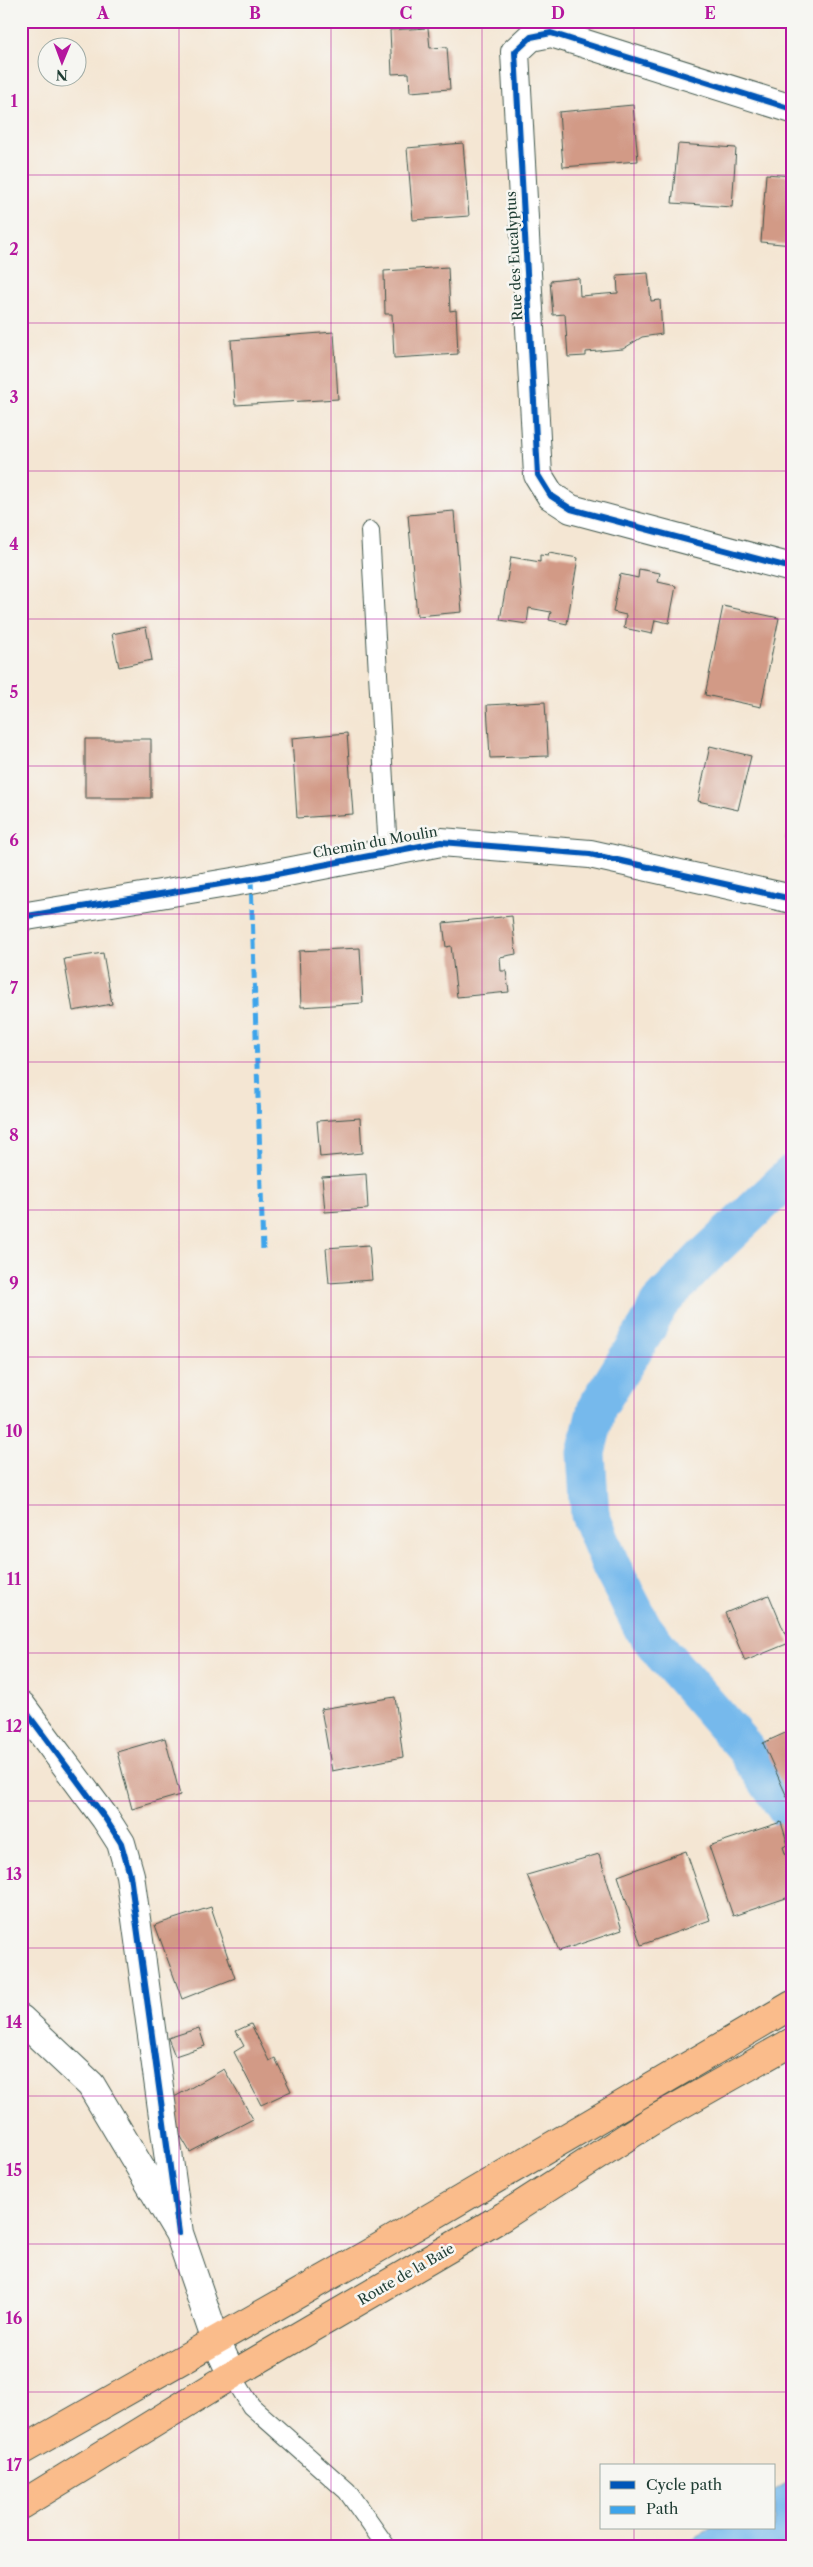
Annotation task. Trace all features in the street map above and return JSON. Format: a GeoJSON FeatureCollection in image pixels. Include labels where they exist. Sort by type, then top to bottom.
{"type":"FeatureCollection","features":[{"type":"Feature","properties":{"kind":"main road"},"geometry":{"type":"LineString","coordinates":[[21,2451],[216,2341],[648,2091],[792,2005]]}},
{"type":"Feature","properties":{"kind":"main road","name":"Route de la Baie"},"geometry":{"type":"LineString","coordinates":[[21,2505],[232,2374],[504,2216],[650,2122],[792,2042]]}},
{"type":"Feature","properties":{"kind":"main road"},"geometry":{"type":"LineString","coordinates":[[232,2374],[234,2345],[423,2237],[445,2208]]}},
{"type":"Feature","properties":{"kind":"main road"},"geometry":{"type":"LineString","coordinates":[[108,2450],[114,2430],[213,2369],[216,2341]]}},
{"type":"Feature","properties":{"kind":"street","name":"Rue des Eucalyptus"},"geometry":{"type":"LineString","coordinates":[[792,109],[551,34],[531,37],[515,52],[538,475],[551,496],[571,509],[792,568]]}},
{"type":"Feature","properties":{"kind":"street","name":"Chemin du Moulin"},"geometry":{"type":"LineString","coordinates":[[21,917],[251,879],[441,842],[590,854],[792,899]]}},
{"type":"Feature","properties":{"kind":"street"},"geometry":{"type":"LineString","coordinates":[[21,1705],[122,1843],[130,1875],[178,2233]]}},
{"type":"Feature","properties":{"kind":"street"},"geometry":{"type":"LineString","coordinates":[[21,2019],[91,2085],[178,2233],[216,2341],[232,2374]]}},
{"type":"Feature","properties":{"kind":"lane"},"geometry":{"type":"LineString","coordinates":[[370,531],[388,852]]}},
{"type":"Feature","properties":{"kind":"lane"},"geometry":{"type":"LineString","coordinates":[[232,2374],[251,2406],[347,2491],[386,2546]]}},
{"type":"Feature","properties":{"kind":"water"},"geometry":{"type":"Polygon","coordinates":[[[792,2479],[792,2546],[682,2546],[709,2530],[776,2530],[776,2490],[792,2479]]]}},
{"type":"Feature","properties":{"kind":"building"},"geometry":{"type":"Polygon","coordinates":[[[428,28],[430,48],[447,47],[450,89],[410,92],[409,73],[392,74],[390,30],[428,28]]]}},
{"type":"Feature","properties":{"kind":"building"},"geometry":{"type":"Polygon","coordinates":[[[633,105],[638,161],[563,167],[559,112],[633,105]]]}},
{"type":"Feature","properties":{"kind":"building"},"geometry":{"type":"Polygon","coordinates":[[[463,143],[469,216],[413,220],[407,148],[463,143]]]}},
{"type":"Feature","properties":{"kind":"building"},"geometry":{"type":"Polygon","coordinates":[[[678,144],[736,148],[732,207],[672,203],[678,144]]]}},
{"type":"Feature","properties":{"kind":"building"},"geometry":{"type":"Polygon","coordinates":[[[766,174],[792,176],[792,245],[761,242],[766,174]]]}},
{"type":"Feature","properties":{"kind":"building"},"geometry":{"type":"Polygon","coordinates":[[[448,267],[450,311],[456,310],[458,354],[394,358],[392,314],[385,314],[384,271],[448,267]]]}},
{"type":"Feature","properties":{"kind":"building"},"geometry":{"type":"Polygon","coordinates":[[[648,273],[651,301],[660,300],[662,334],[642,337],[623,349],[586,352],[586,356],[568,357],[565,314],[553,315],[550,281],[579,278],[580,296],[618,293],[617,275],[648,273]]]}},
{"type":"Feature","properties":{"kind":"building"},"geometry":{"type":"Polygon","coordinates":[[[334,332],[338,399],[235,405],[231,340],[334,332]]]}},
{"type":"Feature","properties":{"kind":"building"},"geometry":{"type":"Polygon","coordinates":[[[454,511],[462,612],[417,616],[408,515],[454,511]]]}},
{"type":"Feature","properties":{"kind":"building"},"geometry":{"type":"Polygon","coordinates":[[[549,553],[578,558],[567,624],[549,620],[551,612],[529,608],[527,624],[500,620],[511,557],[540,562],[540,555],[548,556],[549,553]]]}},
{"type":"Feature","properties":{"kind":"building"},"geometry":{"type":"Polygon","coordinates":[[[639,569],[660,573],[658,582],[676,586],[669,623],[655,620],[652,634],[624,628],[626,615],[613,612],[620,574],[638,578],[639,569]]]}},
{"type":"Feature","properties":{"kind":"building"},"geometry":{"type":"Polygon","coordinates":[[[723,606],[779,618],[761,707],[705,695],[723,606]]]}},
{"type":"Feature","properties":{"kind":"building"},"geometry":{"type":"Polygon","coordinates":[[[146,627],[152,660],[119,667],[112,634],[146,627]]]}},
{"type":"Feature","properties":{"kind":"building"},"geometry":{"type":"Polygon","coordinates":[[[545,702],[548,756],[490,758],[487,705],[545,702]]]}},
{"type":"Feature","properties":{"kind":"building"},"geometry":{"type":"Polygon","coordinates":[[[347,733],[353,814],[297,818],[292,738],[347,733]]]}},
{"type":"Feature","properties":{"kind":"building"},"geometry":{"type":"Polygon","coordinates":[[[85,739],[151,739],[151,798],[85,798],[85,739]]]}},
{"type":"Feature","properties":{"kind":"building"},"geometry":{"type":"Polygon","coordinates":[[[710,746],[751,756],[738,810],[698,801],[710,746]]]}},
{"type":"Feature","properties":{"kind":"building"},"geometry":{"type":"Polygon","coordinates":[[[792,820],[792,842],[785,840],[792,820]]]}},
{"type":"Feature","properties":{"kind":"building"},"geometry":{"type":"Polygon","coordinates":[[[512,916],[516,954],[500,957],[501,971],[506,971],[509,992],[457,997],[451,946],[446,947],[443,923],[512,916]]]}},
{"type":"Feature","properties":{"kind":"building"},"geometry":{"type":"Polygon","coordinates":[[[360,948],[363,1003],[301,1007],[299,951],[360,948]]]}},
{"type":"Feature","properties":{"kind":"building"},"geometry":{"type":"Polygon","coordinates":[[[103,953],[112,1004],[73,1011],[64,959],[103,953]]]}},
{"type":"Feature","properties":{"kind":"building"},"geometry":{"type":"Polygon","coordinates":[[[360,1118],[362,1153],[320,1157],[317,1121],[360,1118]]]}},
{"type":"Feature","properties":{"kind":"building"},"geometry":{"type":"Polygon","coordinates":[[[366,1174],[368,1209],[325,1212],[322,1177],[366,1174]]]}},
{"type":"Feature","properties":{"kind":"building"},"geometry":{"type":"Polygon","coordinates":[[[369,1245],[372,1280],[329,1283],[326,1248],[369,1245]]]}},
{"type":"Feature","properties":{"kind":"building"},"geometry":{"type":"Polygon","coordinates":[[[769,1595],[789,1643],[745,1661],[725,1613],[769,1595]]]}},
{"type":"Feature","properties":{"kind":"building"},"geometry":{"type":"Polygon","coordinates":[[[395,1697],[403,1757],[332,1771],[321,1709],[395,1697]]]}},
{"type":"Feature","properties":{"kind":"building"},"geometry":{"type":"Polygon","coordinates":[[[792,1730],[792,1808],[763,1743],[792,1730]]]}},
{"type":"Feature","properties":{"kind":"building"},"geometry":{"type":"Polygon","coordinates":[[[165,1738],[180,1795],[132,1809],[117,1752],[165,1738]]]}},
{"type":"Feature","properties":{"kind":"building"},"geometry":{"type":"Polygon","coordinates":[[[781,1822],[788,1845],[783,1847],[792,1873],[792,1896],[733,1916],[709,1846],[781,1822]]]}},
{"type":"Feature","properties":{"kind":"building"},"geometry":{"type":"Polygon","coordinates":[[[686,1851],[710,1920],[641,1945],[618,1876],[686,1851]]]}},
{"type":"Feature","properties":{"kind":"building"},"geometry":{"type":"Polygon","coordinates":[[[599,1854],[622,1930],[559,1951],[527,1875],[599,1854]]]}},
{"type":"Feature","properties":{"kind":"building"},"geometry":{"type":"Polygon","coordinates":[[[211,1907],[235,1978],[182,1999],[155,1925],[211,1907]]]}},
{"type":"Feature","properties":{"kind":"building"},"geometry":{"type":"Polygon","coordinates":[[[251,2024],[269,2061],[275,2058],[291,2091],[261,2105],[234,2052],[244,2046],[236,2031],[251,2024]]]}},
{"type":"Feature","properties":{"kind":"building"},"geometry":{"type":"Polygon","coordinates":[[[199,2028],[205,2046],[175,2056],[168,2038],[199,2028]]]}},
{"type":"Feature","properties":{"kind":"building"},"geometry":{"type":"Polygon","coordinates":[[[224,2069],[253,2119],[190,2152],[162,2104],[224,2069]]]}},
{"type":"Feature","properties":{"kind":"waterway"},"geometry":{"type":"LineString","coordinates":[[792,1174],[702,1259],[659,1304],[648,1326],[597,1407],[586,1453],[590,1515],[611,1566],[643,1628],[663,1654],[745,1748],[792,1817]]}},
{"type":"Feature","properties":{"kind":"marked path"},"geometry":{"type":"LineString","coordinates":[[251,879],[263,1251]]}},
{"type":"Feature","properties":{"kind":"cycle path"},"geometry":{"type":"LineString","coordinates":[[792,109],[551,33],[531,37],[515,52],[538,475],[551,496],[571,509],[792,568]]}},
{"type":"Feature","properties":{"kind":"cycle path"},"geometry":{"type":"LineString","coordinates":[[21,917],[251,879],[441,842],[590,854],[792,899]]}},
{"type":"Feature","properties":{"kind":"cycle path"},"geometry":{"type":"LineString","coordinates":[[21,1705],[105,1818],[121,1843],[130,1875],[179,2233]]}}]}
